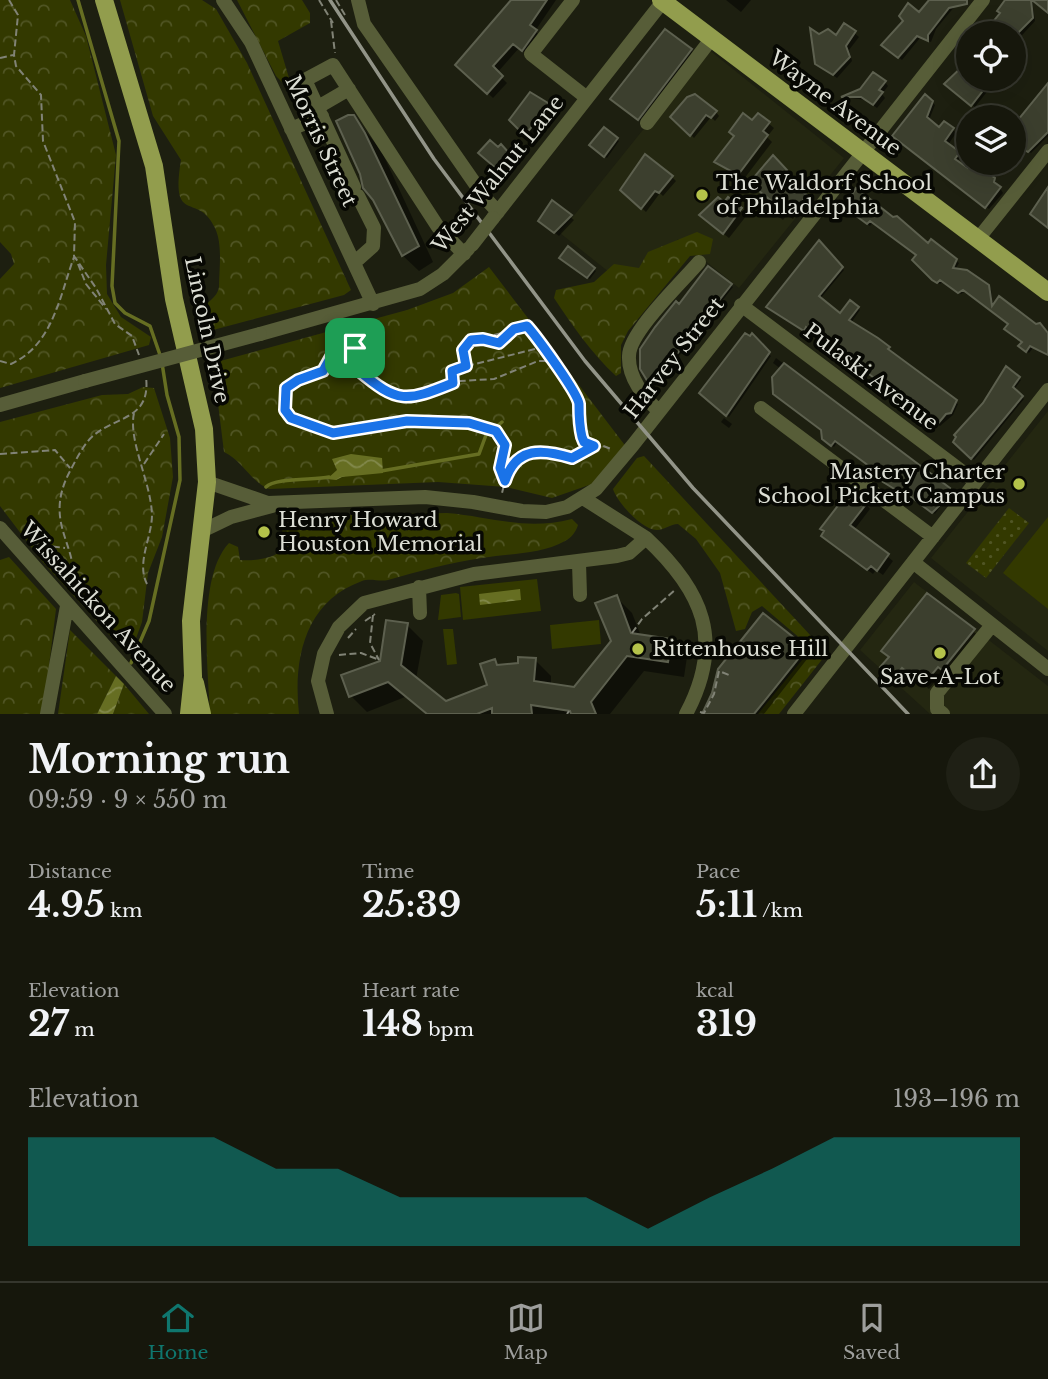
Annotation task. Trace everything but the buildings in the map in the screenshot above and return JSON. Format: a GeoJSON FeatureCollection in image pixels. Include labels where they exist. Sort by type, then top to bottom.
{"type":"FeatureCollection","features":[{"type":"Feature","properties":{"kind":"main road","name":"Lincoln Drive"},"geometry":{"type":"LineString","coordinates":[[104,0],[159,188],[173,289],[201,410],[207,482],[204,530],[191,621],[193,676],[189,714]]}},
{"type":"Feature","properties":{"kind":"main road","name":"Wayne Avenue"},"geometry":{"type":"LineString","coordinates":[[663,0],[1048,292]]}},
{"type":"Feature","properties":{"kind":"main road","name":"Lincoln Drive"},"geometry":{"type":"LineString","coordinates":[[193,676],[202,714]]}},
{"type":"Feature","properties":{"kind":"street","name":"Morris Street"},"geometry":{"type":"LineString","coordinates":[[223,0],[251,42],[373,304]]}},
{"type":"Feature","properties":{"kind":"street"},"geometry":{"type":"LineString","coordinates":[[358,0],[364,24],[495,215]]}},
{"type":"Feature","properties":{"kind":"street"},"geometry":{"type":"LineString","coordinates":[[573,0],[531,54],[587,98]]}},
{"type":"Feature","properties":{"kind":"street","name":"West Walnut Lane"},"geometry":{"type":"LineString","coordinates":[[0,405],[373,304],[420,289],[443,275],[468,249],[663,0]]}},
{"type":"Feature","properties":{"kind":"street","name":"Harvey Street"},"geometry":{"type":"LineString","coordinates":[[207,482],[261,502],[283,503],[425,497],[546,512],[583,498],[604,480],[983,0]]}},
{"type":"Feature","properties":{"kind":"street"},"geometry":{"type":"LineString","coordinates":[[647,123],[712,38]]}},
{"type":"Feature","properties":{"kind":"street"},"geometry":{"type":"LineString","coordinates":[[355,262],[373,246],[374,228],[305,80],[333,65],[438,227],[468,249]]}},
{"type":"Feature","properties":{"kind":"street"},"geometry":{"type":"LineString","coordinates":[[291,129],[320,112],[349,89]]}},
{"type":"Feature","properties":{"kind":"street"},"geometry":{"type":"LineString","coordinates":[[978,239],[1048,151]]}},
{"type":"Feature","properties":{"kind":"street"},"geometry":{"type":"LineString","coordinates":[[659,411],[646,399],[634,376],[630,349],[642,328],[699,262]]}},
{"type":"Feature","properties":{"kind":"street","name":"Pulaski Avenue"},"geometry":{"type":"LineString","coordinates":[[741,305],[976,482]]}},
{"type":"Feature","properties":{"kind":"street"},"geometry":{"type":"LineString","coordinates":[[794,714],[1048,390]]}},
{"type":"Feature","properties":{"kind":"street"},"geometry":{"type":"LineString","coordinates":[[761,408],[933,537]]}},
{"type":"Feature","properties":{"kind":"street"},"geometry":{"type":"LineString","coordinates":[[583,498],[646,538],[681,575],[701,612],[706,665],[686,714]]}},
{"type":"Feature","properties":{"kind":"street","name":"Harvey Street"},"geometry":{"type":"LineString","coordinates":[[204,530],[231,517],[283,503]]}},
{"type":"Feature","properties":{"kind":"street","name":"Wissahickon Avenue"},"geometry":{"type":"LineString","coordinates":[[0,528],[9,545],[165,714]]}},
{"type":"Feature","properties":{"kind":"street"},"geometry":{"type":"LineString","coordinates":[[327,714],[320,695],[319,675],[324,654],[335,633],[364,603],[474,574],[579,563],[629,553],[646,538]]}},
{"type":"Feature","properties":{"kind":"street"},"geometry":{"type":"LineString","coordinates":[[914,562],[1048,669]]}},
{"type":"Feature","properties":{"kind":"street"},"geometry":{"type":"LineString","coordinates":[[579,563],[580,595]]}},
{"type":"Feature","properties":{"kind":"street"},"geometry":{"type":"LineString","coordinates":[[419,587],[420,612]]}},
{"type":"Feature","properties":{"kind":"street"},"geometry":{"type":"LineString","coordinates":[[47,714],[67,606]]}},
{"type":"Feature","properties":{"kind":"street"},"geometry":{"type":"LineString","coordinates":[[943,714],[937,709],[937,693],[992,625]]}},
{"type":"Feature","properties":{"kind":"path"},"geometry":{"type":"LineString","coordinates":[[0,361],[11,364],[23,357],[50,325],[60,306],[62,288],[74,256],[75,222],[43,141],[41,96],[16,66],[14,55],[18,15],[9,0]]}},
{"type":"Feature","properties":{"kind":"path"},"geometry":{"type":"LineString","coordinates":[[319,0],[332,22],[336,56],[333,65]]}},
{"type":"Feature","properties":{"kind":"path"},"geometry":{"type":"LineString","coordinates":[[336,0],[345,15]]}},
{"type":"Feature","properties":{"kind":"path"},"geometry":{"type":"LineString","coordinates":[[0,58],[14,55]]}},
{"type":"Feature","properties":{"kind":"path"},"geometry":{"type":"LineString","coordinates":[[74,256],[115,324],[132,336],[139,355]]}},
{"type":"Feature","properties":{"kind":"path"},"geometry":{"type":"LineString","coordinates":[[323,371],[328,358],[355,348],[368,331],[368,319]]}},
{"type":"Feature","properties":{"kind":"path"},"geometry":{"type":"LineString","coordinates":[[466,366],[463,347],[471,340],[527,326],[554,359],[555,367],[578,402],[577,414],[584,442],[594,446]]}},
{"type":"Feature","properties":{"kind":"path"},"geometry":{"type":"LineString","coordinates":[[483,339],[499,343],[510,332]]}},
{"type":"Feature","properties":{"kind":"path"},"geometry":{"type":"LineString","coordinates":[[453,383],[452,369],[498,356],[525,354],[543,346]]}},
{"type":"Feature","properties":{"kind":"path"},"geometry":{"type":"LineString","coordinates":[[355,348],[358,370]]}},
{"type":"Feature","properties":{"kind":"path"},"geometry":{"type":"LineString","coordinates":[[500,507],[508,461],[505,445],[496,431],[469,423],[407,421],[333,433],[291,418],[284,405],[286,388],[298,380],[323,371],[358,370],[388,392],[405,399],[424,396],[453,383],[494,379],[542,360],[555,367]]}},
{"type":"Feature","properties":{"kind":"path"},"geometry":{"type":"LineString","coordinates":[[67,606],[75,571],[60,528],[59,503],[71,469],[95,434],[135,412],[143,402],[147,386],[143,366]]}},
{"type":"Feature","properties":{"kind":"path"},"geometry":{"type":"LineString","coordinates":[[135,412],[133,431],[144,465],[152,514],[142,568],[147,584]]}},
{"type":"Feature","properties":{"kind":"path"},"geometry":{"type":"LineString","coordinates":[[144,465],[164,434]]}},
{"type":"Feature","properties":{"kind":"path"},"geometry":{"type":"LineString","coordinates":[[505,481],[500,468],[508,461],[532,453],[556,452],[572,458],[601,443],[615,452]]}},
{"type":"Feature","properties":{"kind":"path"},"geometry":{"type":"LineString","coordinates":[[0,454],[55,450],[71,469]]}},
{"type":"Feature","properties":{"kind":"path"},"geometry":{"type":"LineString","coordinates":[[9,545],[32,544],[66,548]]}},
{"type":"Feature","properties":{"kind":"path"},"geometry":{"type":"LineString","coordinates":[[632,633],[642,619],[681,585]]}},
{"type":"Feature","properties":{"kind":"path"},"geometry":{"type":"LineString","coordinates":[[336,661],[351,635],[381,610]]}},
{"type":"Feature","properties":{"kind":"path"},"geometry":{"type":"LineString","coordinates":[[338,656],[361,653],[379,660],[370,643],[373,615]]}},
{"type":"Feature","properties":{"kind":"path"},"geometry":{"type":"LineString","coordinates":[[704,712],[714,694],[719,671],[729,675]]}},
{"type":"Feature","properties":{"kind":"shaded area","name":"The Waldorf School of Philadelphia"},"geometry":{"type":"Polygon","coordinates":[[[708,49],[844,158],[739,288],[678,239],[634,292],[560,233],[708,49]]]}},
{"type":"Feature","properties":{"kind":"shaded area","name":"Mastery Charter School Pickett Campus"},"geometry":{"type":"Polygon","coordinates":[[[1048,411],[1048,651],[931,558],[1048,411]]]}},
{"type":"Feature","properties":{"kind":"shaded area"},"geometry":{"type":"Polygon","coordinates":[[[914,582],[1048,686],[1048,714],[930,714],[860,650],[914,582]]]}},
{"type":"Feature","properties":{"kind":"green space"},"geometry":{"type":"Polygon","coordinates":[[[0,0],[70,0],[86,36],[116,155],[106,265],[107,294],[121,317],[151,337],[149,345],[0,388],[0,279],[14,264],[11,254],[0,242],[0,0]]]}},
{"type":"Feature","properties":{"kind":"green space"},"geometry":{"type":"Polygon","coordinates":[[[120,0],[202,0],[216,9],[247,63],[351,290],[344,295],[213,330],[201,330],[199,321],[202,309],[214,297],[219,287],[220,249],[217,235],[208,217],[182,201],[179,194],[181,160],[153,116],[120,0]]]}},
{"type":"Feature","properties":{"kind":"green space"},"geometry":{"type":"Polygon","coordinates":[[[237,0],[302,0],[310,13],[310,23],[278,41],[289,78],[286,86],[276,76],[237,0]]]}},
{"type":"Feature","properties":{"kind":"green space"},"geometry":{"type":"Polygon","coordinates":[[[697,232],[713,239],[710,254],[690,256],[628,331],[621,345],[621,373],[616,376],[591,349],[554,298],[556,290],[594,282],[614,264],[639,268],[648,252],[697,232]]]}},
{"type":"Feature","properties":{"kind":"green space"},"geometry":{"type":"Polygon","coordinates":[[[489,267],[627,448],[592,484],[552,498],[506,487],[438,482],[269,489],[224,452],[213,363],[407,310],[453,293],[489,267]]]}},
{"type":"Feature","properties":{"kind":"green space"},"geometry":{"type":"Polygon","coordinates":[[[143,387],[154,388],[170,438],[173,477],[162,537],[148,573],[142,622],[131,652],[124,651],[41,560],[0,506],[0,422],[102,395],[128,394],[143,387]]]}},
{"type":"Feature","properties":{"kind":"green space"},"geometry":{"type":"Polygon","coordinates":[[[644,456],[824,650],[824,657],[779,714],[758,714],[807,654],[808,645],[762,606],[752,612],[745,629],[736,631],[720,573],[696,539],[678,524],[660,530],[651,529],[625,508],[613,489],[637,458],[644,456]]]}},
{"type":"Feature","properties":{"kind":"green space"},"geometry":{"type":"Polygon","coordinates":[[[1009,508],[1029,523],[986,578],[966,563],[1009,508]]]}},
{"type":"Feature","properties":{"kind":"green space"},"geometry":{"type":"Polygon","coordinates":[[[447,513],[539,524],[572,519],[578,525],[567,540],[545,549],[458,562],[388,580],[365,580],[342,591],[327,603],[306,635],[298,673],[299,714],[210,714],[208,600],[219,558],[229,543],[238,547],[240,560],[257,560],[283,549],[282,525],[291,522],[350,515],[447,513]]]}},
{"type":"Feature","properties":{"kind":"green space"},"geometry":{"type":"Polygon","coordinates":[[[1048,517],[1048,609],[1003,573],[1048,517]]]}},
{"type":"Feature","properties":{"kind":"green space"},"geometry":{"type":"Polygon","coordinates":[[[9,557],[56,609],[43,714],[0,714],[0,560],[9,557]]]}},
{"type":"Feature","properties":{"kind":"green space"},"geometry":{"type":"Polygon","coordinates":[[[537,579],[541,611],[463,620],[460,587],[537,579]]]}},
{"type":"Feature","properties":{"kind":"green space"},"geometry":{"type":"Polygon","coordinates":[[[459,594],[461,617],[438,620],[441,595],[459,594]]]}},
{"type":"Feature","properties":{"kind":"green space"},"geometry":{"type":"Polygon","coordinates":[[[599,620],[601,644],[552,649],[550,625],[599,620]]]}},
{"type":"Feature","properties":{"kind":"green space"},"geometry":{"type":"Polygon","coordinates":[[[443,629],[453,629],[457,664],[447,665],[443,629]]]}},
{"type":"Feature","properties":{"kind":"green space"},"geometry":{"type":"Polygon","coordinates":[[[70,630],[116,676],[97,714],[58,714],[70,630]]]}},
{"type":"Feature","properties":{"kind":"green space"},"geometry":{"type":"Polygon","coordinates":[[[124,684],[149,714],[113,714],[124,684]]]}},
{"type":"Feature","properties":{"kind":"water"},"geometry":{"type":"Polygon","coordinates":[[[351,454],[382,458],[383,473],[327,479],[337,470],[332,459],[351,454]]]}},
{"type":"Feature","properties":{"kind":"water"},"geometry":{"type":"Polygon","coordinates":[[[520,589],[521,600],[480,605],[479,594],[520,589]]]}},
{"type":"Feature","properties":{"kind":"water"},"geometry":{"type":"Polygon","coordinates":[[[116,676],[124,684],[113,714],[97,714],[116,676]]]}},
{"type":"Feature","properties":{"kind":"waterway"},"geometry":{"type":"LineString","coordinates":[[78,0],[119,141],[112,286],[115,303],[125,313],[150,326],[160,355]]}},
{"type":"Feature","properties":{"kind":"waterway"},"geometry":{"type":"LineString","coordinates":[[131,663],[149,621],[180,480],[179,437],[167,395],[162,363]]}},
{"type":"Feature","properties":{"kind":"waterway"},"geometry":{"type":"LineString","coordinates":[[381,471],[479,454],[486,435],[502,422]]}},
{"type":"Feature","properties":{"kind":"waterway"},"geometry":{"type":"LineString","coordinates":[[266,487],[285,481],[329,477]]}},
{"type":"Feature","properties":{"kind":"railway"},"geometry":{"type":"LineString","coordinates":[[330,0],[434,159],[585,361],[693,488],[908,714]]}},
{"type":"Feature","properties":{"kind":"place","name":"The Waldorf School of Philadelphia"},"geometry":{"type":"Point","coordinates":[702,195]}},
{"type":"Feature","properties":{"kind":"place","name":"Mastery Charter School Pickett Campus"},"geometry":{"type":"Point","coordinates":[1019,484]}},
{"type":"Feature","properties":{"kind":"place","name":"Henry Howard Houston Memorial"},"geometry":{"type":"Point","coordinates":[264,532]}},
{"type":"Feature","properties":{"kind":"place","name":"Rittenhouse Hill"},"geometry":{"type":"Point","coordinates":[638,649]}},
{"type":"Feature","properties":{"kind":"place","name":"Save-A-Lot"},"geometry":{"type":"Point","coordinates":[940,653]}},
{"type":"Feature","properties":{"kind":"route"},"geometry":{"type":"LineString","coordinates":[[526,325],[537,335],[554,359],[555,367],[578,401],[577,414],[582,437],[584,442],[594,446],[572,458],[556,452],[526,454],[516,460],[505,481],[500,468],[505,445],[496,431],[484,425],[407,421],[333,433],[291,418],[285,410],[283,398],[289,384],[323,371],[326,361],[332,355],[355,348],[358,370],[393,394],[410,399],[453,383],[452,369],[466,366],[463,347],[471,340],[483,339],[499,343],[514,329],[526,325]]}}]}
